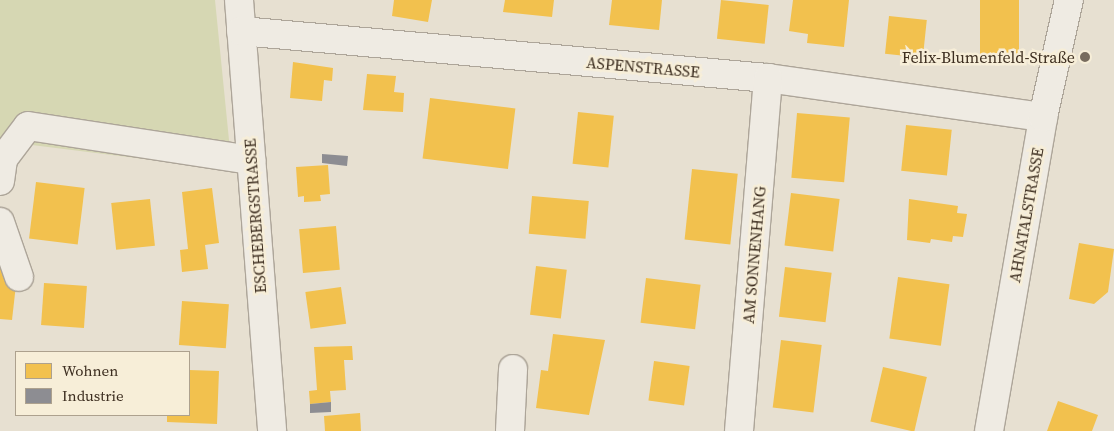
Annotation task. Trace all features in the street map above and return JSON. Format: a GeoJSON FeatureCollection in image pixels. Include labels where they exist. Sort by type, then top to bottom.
{"type":"FeatureCollection","features":[{"type":"Feature","properties":{"kind":"street","name":"ESCHEBERGSTRASSE"},"geometry":{"type":"LineString","coordinates":[[239,0],[272,431]]}},
{"type":"Feature","properties":{"kind":"street","name":"AHNATALSTRASSE"},"geometry":{"type":"LineString","coordinates":[[989,431],[1042,117],[1069,0]]}},
{"type":"Feature","properties":{"kind":"street","name":"ASPENSTRASSE"},"geometry":{"type":"LineString","coordinates":[[241,31],[768,78],[1042,117]]}},
{"type":"Feature","properties":{"kind":"street","name":"AM SONNENHANG"},"geometry":{"type":"LineString","coordinates":[[739,431],[768,78]]}},
{"type":"Feature","properties":{"kind":"street"},"geometry":{"type":"LineString","coordinates":[[0,181],[3,159],[28,126],[251,160]]}},
{"type":"Feature","properties":{"kind":"street"},"geometry":{"type":"LineString","coordinates":[[0,222],[19,277]]}},
{"type":"Feature","properties":{"kind":"street"},"geometry":{"type":"LineString","coordinates":[[510,431],[513,368]]}},
{"type":"Feature","properties":{"kind":"green space"},"geometry":{"type":"Polygon","coordinates":[[[0,0],[215,0],[232,170],[0,141],[0,0]]]}},
{"type":"Feature","properties":{"kind":"building: Wohnen"},"geometry":{"type":"Polygon","coordinates":[[[394,0],[432,0],[428,22],[392,16],[394,0]]]}},
{"type":"Feature","properties":{"kind":"building: Wohnen"},"geometry":{"type":"Polygon","coordinates":[[[505,0],[554,0],[552,17],[503,12],[505,0]]]}},
{"type":"Feature","properties":{"kind":"building: Wohnen"},"geometry":{"type":"Polygon","coordinates":[[[612,0],[662,0],[659,30],[609,25],[612,0]]]}},
{"type":"Feature","properties":{"kind":"building: Wohnen"},"geometry":{"type":"Polygon","coordinates":[[[721,0],[769,5],[765,44],[717,39],[721,0]]]}},
{"type":"Feature","properties":{"kind":"building: Wohnen"},"geometry":{"type":"Polygon","coordinates":[[[793,0],[849,0],[844,47],[807,43],[808,34],[789,31],[793,0]]]}},
{"type":"Feature","properties":{"kind":"building: Wohnen"},"geometry":{"type":"Polygon","coordinates":[[[980,0],[1019,0],[1019,60],[980,60],[980,0]]]}},
{"type":"Feature","properties":{"kind":"building: Wohnen"},"geometry":{"type":"Polygon","coordinates":[[[889,16],[927,20],[923,58],[885,54],[889,16]]]}},
{"type":"Feature","properties":{"kind":"building: Wohnen"},"geometry":{"type":"Polygon","coordinates":[[[293,62],[333,68],[332,81],[324,80],[322,101],[290,98],[293,62]]]}},
{"type":"Feature","properties":{"kind":"building: Wohnen"},"geometry":{"type":"Polygon","coordinates":[[[367,74],[396,76],[394,92],[404,93],[403,112],[363,110],[367,74]]]}},
{"type":"Feature","properties":{"kind":"building: Wohnen"},"geometry":{"type":"Polygon","coordinates":[[[430,98],[515,108],[508,169],[423,159],[430,98]]]}},
{"type":"Feature","properties":{"kind":"building: Wohnen"},"geometry":{"type":"Polygon","coordinates":[[[578,112],[614,116],[608,167],[573,164],[578,112]]]}},
{"type":"Feature","properties":{"kind":"building: Wohnen"},"geometry":{"type":"Polygon","coordinates":[[[797,113],[850,118],[844,182],[791,178],[797,113]]]}},
{"type":"Feature","properties":{"kind":"building: Wohnen"},"geometry":{"type":"Polygon","coordinates":[[[906,125],[952,130],[947,176],[901,171],[906,125]]]}},
{"type":"Feature","properties":{"kind":"building: Wohnen"},"geometry":{"type":"Polygon","coordinates":[[[328,165],[330,194],[320,195],[321,201],[304,202],[304,196],[298,197],[296,167],[328,165]]]}},
{"type":"Feature","properties":{"kind":"building: Wohnen"},"geometry":{"type":"Polygon","coordinates":[[[692,169],[738,174],[730,244],[685,240],[692,169]]]}},
{"type":"Feature","properties":{"kind":"building: Wohnen"},"geometry":{"type":"Polygon","coordinates":[[[36,182],[85,188],[78,245],[29,239],[36,182]]]}},
{"type":"Feature","properties":{"kind":"building: Wohnen"},"geometry":{"type":"Polygon","coordinates":[[[212,188],[219,243],[205,245],[208,269],[182,272],[180,250],[188,249],[182,192],[212,188]]]}},
{"type":"Feature","properties":{"kind":"building: Wohnen"},"geometry":{"type":"Polygon","coordinates":[[[791,193],[840,199],[833,252],[785,246],[791,193]]]}},
{"type":"Feature","properties":{"kind":"building: Wohnen"},"geometry":{"type":"Polygon","coordinates":[[[532,196],[589,201],[585,239],[529,234],[532,196]]]}},
{"type":"Feature","properties":{"kind":"building: Wohnen"},"geometry":{"type":"Polygon","coordinates":[[[150,199],[155,246],[116,250],[111,203],[150,199]]]}},
{"type":"Feature","properties":{"kind":"building: Wohnen"},"geometry":{"type":"Polygon","coordinates":[[[909,199],[958,206],[957,213],[967,214],[963,237],[953,236],[952,242],[931,239],[930,243],[907,240],[909,199]]]}},
{"type":"Feature","properties":{"kind":"building: Wohnen"},"geometry":{"type":"Polygon","coordinates":[[[336,226],[340,270],[303,273],[299,229],[336,226]]]}},
{"type":"Feature","properties":{"kind":"building: Wohnen"},"geometry":{"type":"Polygon","coordinates":[[[1079,243],[1114,249],[1108,292],[1094,304],[1069,299],[1079,243]]]}},
{"type":"Feature","properties":{"kind":"building: Wohnen"},"geometry":{"type":"Polygon","coordinates":[[[0,265],[18,267],[12,320],[0,319],[0,265]]]}},
{"type":"Feature","properties":{"kind":"building: Wohnen"},"geometry":{"type":"Polygon","coordinates":[[[536,266],[567,270],[561,318],[530,315],[536,266]]]}},
{"type":"Feature","properties":{"kind":"building: Wohnen"},"geometry":{"type":"Polygon","coordinates":[[[785,267],[832,273],[826,322],[779,317],[785,267]]]}},
{"type":"Feature","properties":{"kind":"building: Wohnen"},"geometry":{"type":"Polygon","coordinates":[[[898,277],[949,284],[941,346],[889,338],[898,277]]]}},
{"type":"Feature","properties":{"kind":"building: Wohnen"},"geometry":{"type":"Polygon","coordinates":[[[646,278],[701,285],[695,329],[641,323],[646,278]]]}},
{"type":"Feature","properties":{"kind":"building: Wohnen"},"geometry":{"type":"Polygon","coordinates":[[[44,283],[87,286],[84,328],[41,325],[44,283]]]}},
{"type":"Feature","properties":{"kind":"building: Wohnen"},"geometry":{"type":"Polygon","coordinates":[[[341,287],[346,324],[310,329],[305,292],[341,287]]]}},
{"type":"Feature","properties":{"kind":"building: Wohnen"},"geometry":{"type":"Polygon","coordinates":[[[182,301],[229,304],[226,348],[179,345],[182,301]]]}},
{"type":"Feature","properties":{"kind":"building: Wohnen"},"geometry":{"type":"Polygon","coordinates":[[[553,334],[605,340],[589,415],[536,408],[541,370],[548,371],[553,334]]]}},
{"type":"Feature","properties":{"kind":"building: Wohnen"},"geometry":{"type":"Polygon","coordinates":[[[781,340],[822,345],[813,412],[773,407],[781,340]]]}},
{"type":"Feature","properties":{"kind":"building: Wohnen"},"geometry":{"type":"Polygon","coordinates":[[[352,346],[353,360],[344,360],[346,390],[330,391],[331,402],[310,404],[309,391],[317,390],[314,347],[352,346]]]}},
{"type":"Feature","properties":{"kind":"building: Wohnen"},"geometry":{"type":"Polygon","coordinates":[[[654,361],[690,366],[684,406],[648,401],[654,361]]]}},
{"type":"Feature","properties":{"kind":"building: Wohnen"},"geometry":{"type":"Polygon","coordinates":[[[883,367],[927,377],[914,431],[870,422],[883,367]]]}},
{"type":"Feature","properties":{"kind":"building: Wohnen"},"geometry":{"type":"Polygon","coordinates":[[[190,370],[219,371],[217,424],[167,422],[167,416],[190,416],[190,370]]]}},
{"type":"Feature","properties":{"kind":"building: Wohnen"},"geometry":{"type":"Polygon","coordinates":[[[1058,401],[1098,415],[1092,431],[1047,431],[1058,401]]]}},
{"type":"Feature","properties":{"kind":"building: Wohnen"},"geometry":{"type":"Polygon","coordinates":[[[360,413],[361,431],[325,431],[324,416],[360,413]]]}},
{"type":"Feature","properties":{"kind":"building: Industrie"},"geometry":{"type":"Polygon","coordinates":[[[322,154],[348,156],[347,166],[322,163],[322,154]]]}},
{"type":"Feature","properties":{"kind":"building: Industrie"},"geometry":{"type":"Polygon","coordinates":[[[331,402],[331,412],[310,413],[310,404],[331,402]]]}},
{"type":"Feature","properties":{"kind":"place","name":"Felix-Blumenfeld-Straße"},"geometry":{"type":"Point","coordinates":[1085,57]}}]}
